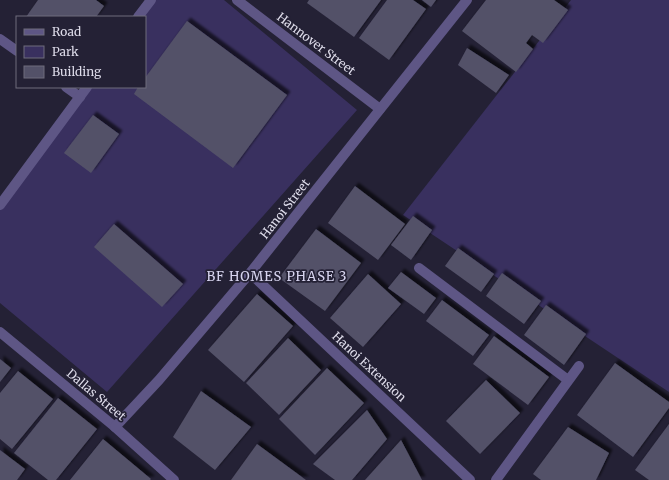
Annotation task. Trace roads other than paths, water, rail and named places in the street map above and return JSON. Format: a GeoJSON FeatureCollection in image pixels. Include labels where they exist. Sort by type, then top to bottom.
{"type":"FeatureCollection","features":[{"type":"Feature","properties":{"kind":"street"},"geometry":{"type":"LineString","coordinates":[[139,16],[151,0]]}},
{"type":"Feature","properties":{"kind":"street","name":"Hannover Street"},"geometry":{"type":"LineString","coordinates":[[237,0],[380,109]]}},
{"type":"Feature","properties":{"kind":"street","name":"Hanoi Street"},"geometry":{"type":"LineString","coordinates":[[115,427],[202,332],[466,0]]}},
{"type":"Feature","properties":{"kind":"street"},"geometry":{"type":"LineString","coordinates":[[0,39],[16,50]]}},
{"type":"Feature","properties":{"kind":"street"},"geometry":{"type":"LineString","coordinates":[[67,88],[80,97]]}},
{"type":"Feature","properties":{"kind":"street"},"geometry":{"type":"LineString","coordinates":[[0,205],[86,88]]}},
{"type":"Feature","properties":{"kind":"street"},"geometry":{"type":"LineString","coordinates":[[419,268],[568,380]]}},
{"type":"Feature","properties":{"kind":"street","name":"Hanoi Extension"},"geometry":{"type":"LineString","coordinates":[[250,273],[470,480]]}},
{"type":"Feature","properties":{"kind":"street","name":"Dallas Street"},"geometry":{"type":"LineString","coordinates":[[0,332],[115,427],[174,480]]}},
{"type":"Feature","properties":{"kind":"street"},"geometry":{"type":"LineString","coordinates":[[496,480],[579,366]]}},
{"type":"Feature","properties":{"kind":"district","name":"BF HOMES PHASE 3"},"geometry":{"type":"Point","coordinates":[277,276]}}]}
